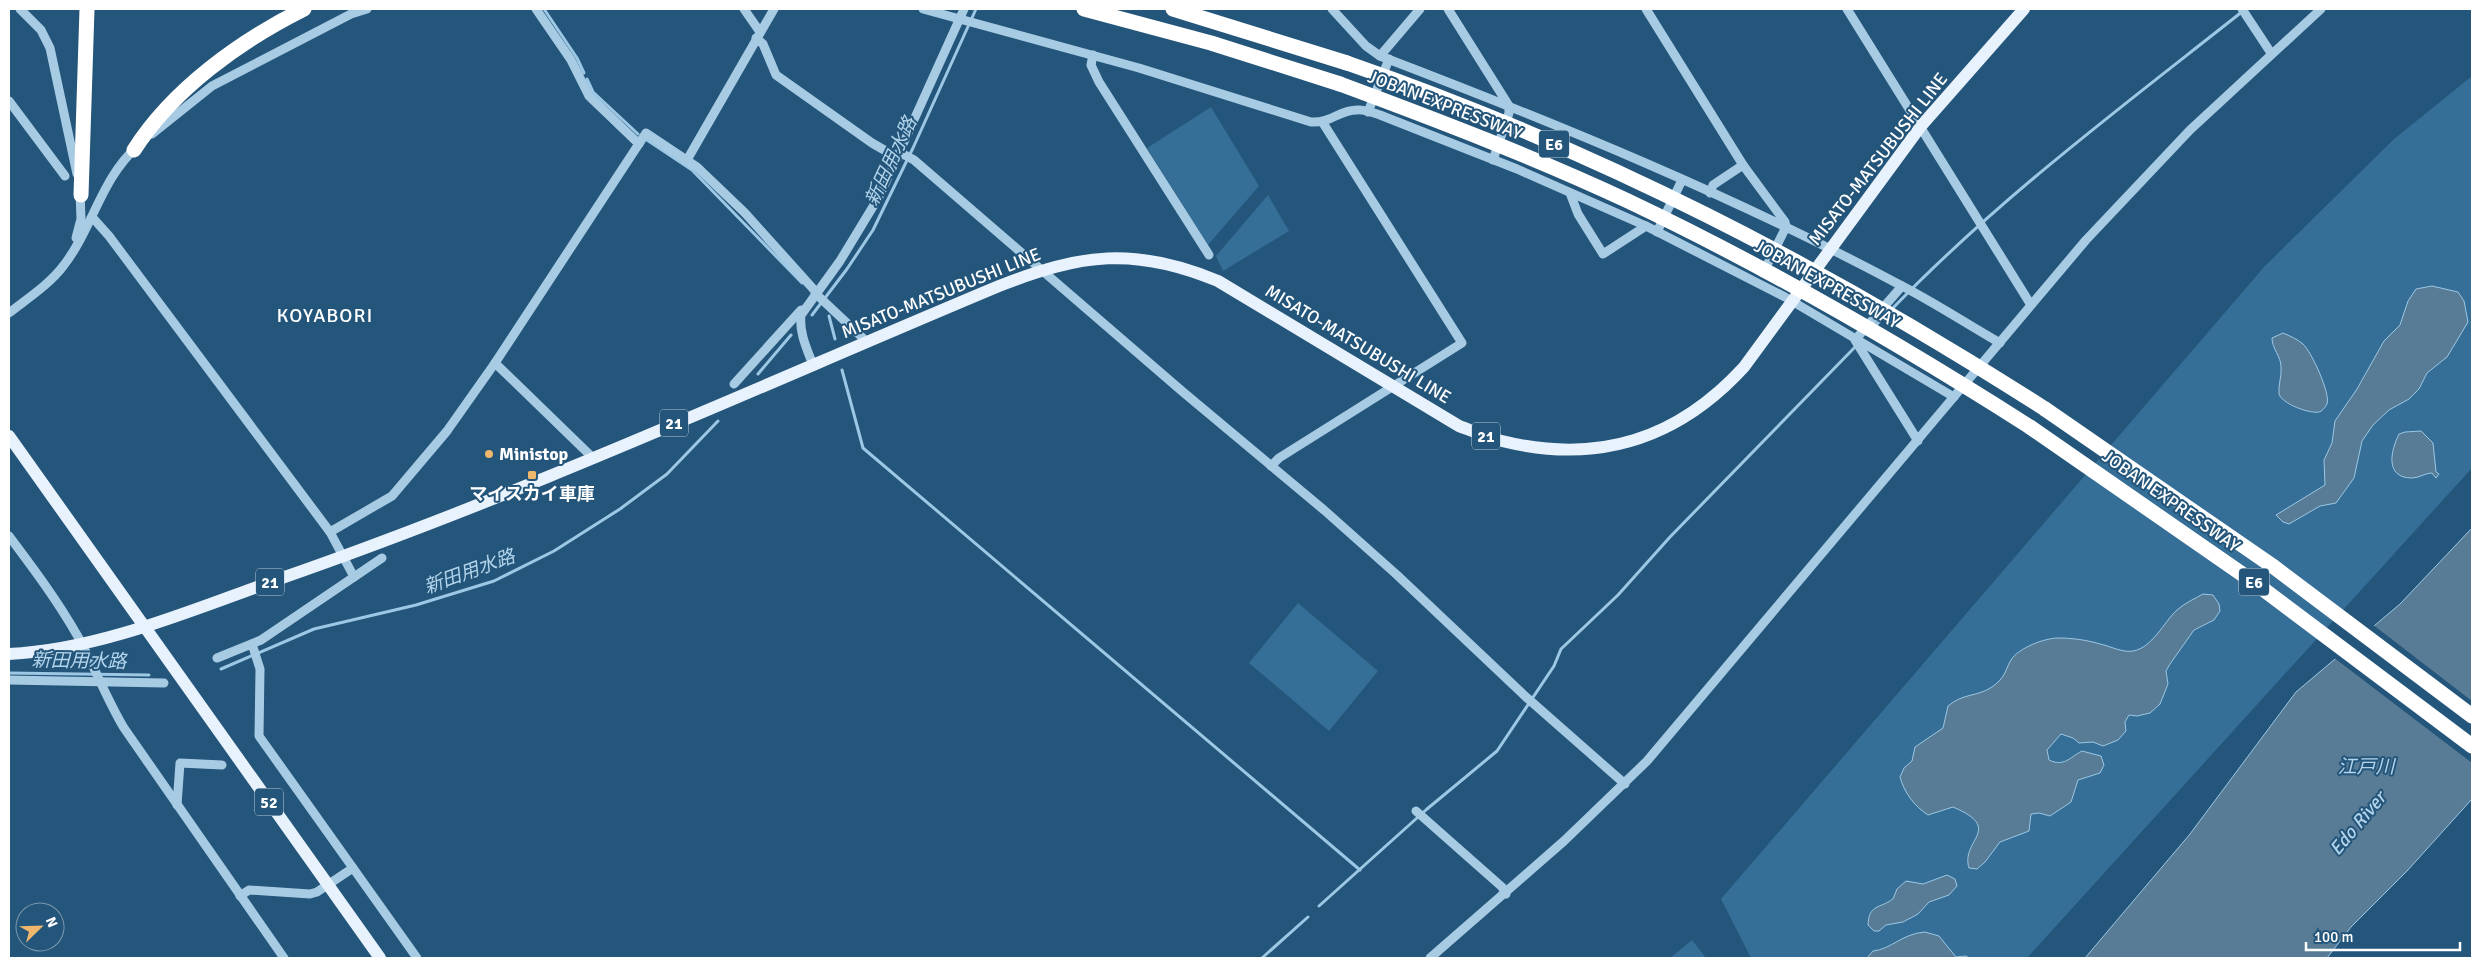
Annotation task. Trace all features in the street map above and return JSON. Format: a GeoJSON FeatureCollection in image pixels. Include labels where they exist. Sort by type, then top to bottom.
{"type":"FeatureCollection","features":[{"type":"Feature","properties":{"kind":"highway"},"geometry":{"type":"LineString","coordinates":[[81,195],[87,9]]}},
{"type":"Feature","properties":{"kind":"highway"},"geometry":{"type":"LineString","coordinates":[[134,150],[150,125],[221,61],[275,25],[304,9]]}},
{"type":"Feature","properties":{"kind":"highway","name":"JOBAN EXPRESSWAY"},"geometry":{"type":"LineString","coordinates":[[1084,9],[1211,43],[1340,84],[1445,123],[1627,201],[1744,259],[1862,324],[2030,426],[2146,505],[2255,583],[2472,746]]}},
{"type":"Feature","properties":{"kind":"highway","name":"JOBAN EXPRESSWAY"},"geometry":{"type":"LineString","coordinates":[[1174,9],[1347,63],[1444,98],[1638,180],[1756,239],[1873,303],[1987,371],[2160,487],[2274,567],[2472,716]]}},
{"type":"Feature","properties":{"kind":"main road","name":"MISATO-MATSUBUSHI LINE"},"geometry":{"type":"LineString","coordinates":[[9,654],[54,650],[143,626],[412,532],[594,458],[1041,270],[1085,259],[1112,256],[1163,262],[1195,271],[1218,281],[1256,302],[1459,426],[1500,441],[1528,447],[1566,451],[1620,444],[1673,425],[1708,402],[1744,367],[1794,302],[1829,249],[1921,126],[2024,9]]}},
{"type":"Feature","properties":{"kind":"main road","name":"52"},"geometry":{"type":"LineString","coordinates":[[9,436],[380,958]]}},
{"type":"Feature","properties":{"kind":"street"},"geometry":{"type":"LineString","coordinates":[[20,9],[41,30],[50,48],[81,195],[80,219],[72,253]]}},
{"type":"Feature","properties":{"kind":"street"},"geometry":{"type":"LineString","coordinates":[[9,313],[50,281],[72,253],[113,179],[134,150],[188,103],[212,86],[351,14],[368,9]]}},
{"type":"Feature","properties":{"kind":"street"},"geometry":{"type":"LineString","coordinates":[[536,9],[571,60],[589,96],[639,144]]}},
{"type":"Feature","properties":{"kind":"street"},"geometry":{"type":"LineString","coordinates":[[744,9],[763,44],[776,75],[872,143],[914,160],[1397,575],[1526,697],[1625,784]]}},
{"type":"Feature","properties":{"kind":"street"},"geometry":{"type":"LineString","coordinates":[[688,160],[774,9]]}},
{"type":"Feature","properties":{"kind":"street"},"geometry":{"type":"LineString","coordinates":[[923,9],[1093,55],[1311,122],[1323,123],[1344,113],[1357,110],[1368,112],[1493,160],[1646,226],[1758,282],[1954,397]]}},
{"type":"Feature","properties":{"kind":"street"},"geometry":{"type":"LineString","coordinates":[[734,384],[816,292],[859,232],[967,21],[964,9]]}},
{"type":"Feature","properties":{"kind":"street"},"geometry":{"type":"LineString","coordinates":[[1332,9],[1366,46],[1385,57],[1509,106],[1786,227],[1907,289],[2000,342]]}},
{"type":"Feature","properties":{"kind":"street"},"geometry":{"type":"LineString","coordinates":[[1368,112],[1385,57],[1420,9]]}},
{"type":"Feature","properties":{"kind":"street"},"geometry":{"type":"LineString","coordinates":[[1448,9],[1509,106],[1509,113],[1493,160]]}},
{"type":"Feature","properties":{"kind":"street"},"geometry":{"type":"LineString","coordinates":[[1646,9],[1743,165],[1782,217],[1786,227],[1758,282]]}},
{"type":"Feature","properties":{"kind":"street"},"geometry":{"type":"LineString","coordinates":[[1847,9],[2031,305]]}},
{"type":"Feature","properties":{"kind":"street"},"geometry":{"type":"LineString","coordinates":[[1430,958],[1506,894],[1625,784],[1668,737],[2031,305],[2147,174],[2271,53],[2321,9]]}},
{"type":"Feature","properties":{"kind":"street"},"geometry":{"type":"LineString","coordinates":[[2245,13],[2271,53]]}},
{"type":"Feature","properties":{"kind":"street"},"geometry":{"type":"LineString","coordinates":[[1093,55],[1090,65],[1099,82],[1209,255]]}},
{"type":"Feature","properties":{"kind":"street"},"geometry":{"type":"LineString","coordinates":[[9,101],[66,176]]}},
{"type":"Feature","properties":{"kind":"street"},"geometry":{"type":"LineString","coordinates":[[1272,466],[1279,458],[1392,385],[1462,343],[1323,123]]}},
{"type":"Feature","properties":{"kind":"street"},"geometry":{"type":"LineString","coordinates":[[330,532],[392,496],[447,431],[496,363],[646,133],[688,160],[745,213],[828,306],[867,342]]}},
{"type":"Feature","properties":{"kind":"street"},"geometry":{"type":"LineString","coordinates":[[1710,193],[1713,185],[1743,165]]}},
{"type":"Feature","properties":{"kind":"street"},"geometry":{"type":"LineString","coordinates":[[1657,232],[1682,180]]}},
{"type":"Feature","properties":{"kind":"street"},"geometry":{"type":"LineString","coordinates":[[1570,193],[1578,214],[1603,254],[1646,226]]}},
{"type":"Feature","properties":{"kind":"street"},"geometry":{"type":"LineString","coordinates":[[92,217],[109,236],[330,532],[354,577]]}},
{"type":"Feature","properties":{"kind":"street"},"geometry":{"type":"LineString","coordinates":[[1858,342],[1907,289]]}},
{"type":"Feature","properties":{"kind":"street"},"geometry":{"type":"LineString","coordinates":[[806,304],[801,315],[800,324],[813,365]]}},
{"type":"Feature","properties":{"kind":"street"},"geometry":{"type":"LineString","coordinates":[[1858,342],[1918,441]]}},
{"type":"Feature","properties":{"kind":"street"},"geometry":{"type":"LineString","coordinates":[[496,363],[594,458]]}},
{"type":"Feature","properties":{"kind":"street"},"geometry":{"type":"LineString","coordinates":[[9,536],[33,568],[82,644],[124,728],[284,958]]}},
{"type":"Feature","properties":{"kind":"street"},"geometry":{"type":"LineString","coordinates":[[217,658],[252,644],[285,625],[382,558]]}},
{"type":"Feature","properties":{"kind":"street"},"geometry":{"type":"LineString","coordinates":[[252,644],[259,660],[259,736],[417,958]]}},
{"type":"Feature","properties":{"kind":"street"},"geometry":{"type":"LineString","coordinates":[[9,680],[164,683]]}},
{"type":"Feature","properties":{"kind":"street"},"geometry":{"type":"LineString","coordinates":[[177,805],[180,763],[222,765]]}},
{"type":"Feature","properties":{"kind":"street"},"geometry":{"type":"LineString","coordinates":[[1416,811],[1502,887],[1506,894]]}},
{"type":"Feature","properties":{"kind":"street"},"geometry":{"type":"LineString","coordinates":[[240,896],[249,890],[310,894],[353,868]]}},
{"type":"Feature","properties":{"kind":"shaded area"},"geometry":{"type":"Polygon","coordinates":[[[2472,76],[2472,468],[2027,958],[1751,958],[1721,899],[2264,267],[2394,139],[2472,76]]]}},
{"type":"Feature","properties":{"kind":"shaded area"},"geometry":{"type":"Polygon","coordinates":[[[1211,107],[1259,186],[1208,245],[1147,148],[1211,107]]]}},
{"type":"Feature","properties":{"kind":"shaded area"},"geometry":{"type":"Polygon","coordinates":[[[1268,195],[1289,231],[1223,271],[1216,256],[1268,195]]]}},
{"type":"Feature","properties":{"kind":"shaded area"},"geometry":{"type":"Polygon","coordinates":[[[1298,603],[1378,671],[1329,731],[1249,663],[1298,603]]]}},
{"type":"Feature","properties":{"kind":"shaded area"},"geometry":{"type":"Polygon","coordinates":[[[1692,940],[1706,958],[1670,958],[1692,940]]]}},
{"type":"Feature","properties":{"kind":"water"},"geometry":{"type":"Polygon","coordinates":[[[2432,286],[2458,292],[2464,301],[2468,322],[2447,357],[2427,373],[2419,389],[2409,399],[2389,410],[2373,425],[2362,441],[2354,478],[2336,503],[2320,506],[2289,524],[2283,522],[2276,515],[2325,485],[2324,460],[2332,443],[2335,421],[2357,389],[2384,341],[2400,325],[2408,301],[2416,289],[2432,286]]]}},
{"type":"Feature","properties":{"kind":"water"},"geometry":{"type":"Polygon","coordinates":[[[2283,333],[2303,344],[2315,363],[2326,391],[2327,404],[2324,409],[2315,412],[2309,411],[2281,398],[2279,387],[2281,363],[2273,346],[2272,338],[2283,333]]]}},
{"type":"Feature","properties":{"kind":"water"},"geometry":{"type":"Polygon","coordinates":[[[2421,431],[2433,443],[2436,472],[2439,474],[2436,478],[2432,473],[2415,478],[2403,477],[2393,468],[2392,462],[2392,455],[2399,434],[2421,431]]]}},
{"type":"Feature","properties":{"kind":"water","name":"江戸川"},"geometry":{"type":"Polygon","coordinates":[[[2472,528],[2472,799],[2407,871],[2351,927],[2327,958],[2085,958],[2190,834],[2296,692],[2400,604],[2472,528]]]}},
{"type":"Feature","properties":{"kind":"water"},"geometry":{"type":"Polygon","coordinates":[[[2203,594],[2213,595],[2219,604],[2220,611],[2214,620],[2194,630],[2170,664],[2166,671],[2168,684],[2160,704],[2150,713],[2137,716],[2129,715],[2125,722],[2126,731],[2118,740],[2103,746],[2093,742],[2079,743],[2073,738],[2061,734],[2047,750],[2049,760],[2059,763],[2063,762],[2082,751],[2101,756],[2104,765],[2100,773],[2078,780],[2071,802],[2050,816],[2039,813],[2031,814],[2029,831],[2000,842],[1985,862],[1977,869],[1969,868],[1968,858],[1970,850],[1979,829],[1976,822],[1953,807],[1928,815],[1910,798],[1900,777],[1904,768],[1912,761],[1915,747],[1943,728],[1948,706],[1959,699],[1992,687],[2002,677],[2014,656],[2039,642],[2053,638],[2069,638],[2090,641],[2125,651],[2140,649],[2152,640],[2177,610],[2203,594]]]}},
{"type":"Feature","properties":{"kind":"water"},"geometry":{"type":"Polygon","coordinates":[[[1947,875],[1955,879],[1957,886],[1949,895],[1929,902],[1918,914],[1903,922],[1886,925],[1879,931],[1874,931],[1868,925],[1870,913],[1893,899],[1897,889],[1906,881],[1923,884],[1947,875]]]}},
{"type":"Feature","properties":{"kind":"water"},"geometry":{"type":"Polygon","coordinates":[[[1925,932],[1939,936],[1956,957],[1966,956],[1969,958],[1867,958],[1873,951],[1880,950],[1917,933],[1925,932]]]}},
{"type":"Feature","properties":{"kind":"pier"},"geometry":{"type":"Polygon","coordinates":[[[2372,624],[2472,701],[2472,763],[2333,657],[2372,624]]]}},
{"type":"Feature","properties":{"kind":"waterway"},"geometry":{"type":"LineString","coordinates":[[544,9],[577,58],[584,73]]}},
{"type":"Feature","properties":{"kind":"waterway","name":"新田用水路"},"geometry":{"type":"LineString","coordinates":[[812,315],[847,269],[873,230],[913,148],[976,9]]}},
{"type":"Feature","properties":{"kind":"waterway"},"geometry":{"type":"LineString","coordinates":[[1892,309],[1933,268],[2018,191],[2243,11]]}},
{"type":"Feature","properties":{"kind":"waterway"},"geometry":{"type":"LineString","coordinates":[[587,79],[593,92],[638,134]]}},
{"type":"Feature","properties":{"kind":"waterway"},"geometry":{"type":"LineString","coordinates":[[647,140],[692,170],[802,283]]}},
{"type":"Feature","properties":{"kind":"waterway"},"geometry":{"type":"LineString","coordinates":[[829,316],[835,339]]}},
{"type":"Feature","properties":{"kind":"waterway"},"geometry":{"type":"LineString","coordinates":[[1874,327],[1884,317]]}},
{"type":"Feature","properties":{"kind":"waterway","name":"新田用水路"},"geometry":{"type":"LineString","coordinates":[[758,374],[791,335]]}},
{"type":"Feature","properties":{"kind":"waterway"},"geometry":{"type":"LineString","coordinates":[[1319,906],[1427,809],[1497,751],[1554,666],[1561,649],[1618,595],[1670,537],[1856,346]]}},
{"type":"Feature","properties":{"kind":"waterway"},"geometry":{"type":"LineString","coordinates":[[842,370],[863,448],[1360,870]]}},
{"type":"Feature","properties":{"kind":"waterway","name":"新田用水路"},"geometry":{"type":"LineString","coordinates":[[221,669],[314,629],[416,605],[494,581],[554,551],[620,509],[667,474],[718,421]]}},
{"type":"Feature","properties":{"kind":"waterway","name":"新田用水路"},"geometry":{"type":"LineString","coordinates":[[9,673],[149,675]]}},
{"type":"Feature","properties":{"kind":"waterway"},"geometry":{"type":"LineString","coordinates":[[1262,958],[1308,917]]}},
{"type":"Feature","properties":{"kind":"place","name":"Ministop"},"geometry":{"type":"Point","coordinates":[489,454]}},
{"type":"Feature","properties":{"kind":"place","name":"マイスカイ車庫"},"geometry":{"type":"Point","coordinates":[532,475]}},
{"type":"Feature","properties":{"kind":"district","name":"KOYABORI"},"geometry":{"type":"Point","coordinates":[325,315]}},
{"type":"Feature","properties":{"kind":"water label","name":"Edo River"},"geometry":{"type":"Point","coordinates":[2357,823]}}]}
